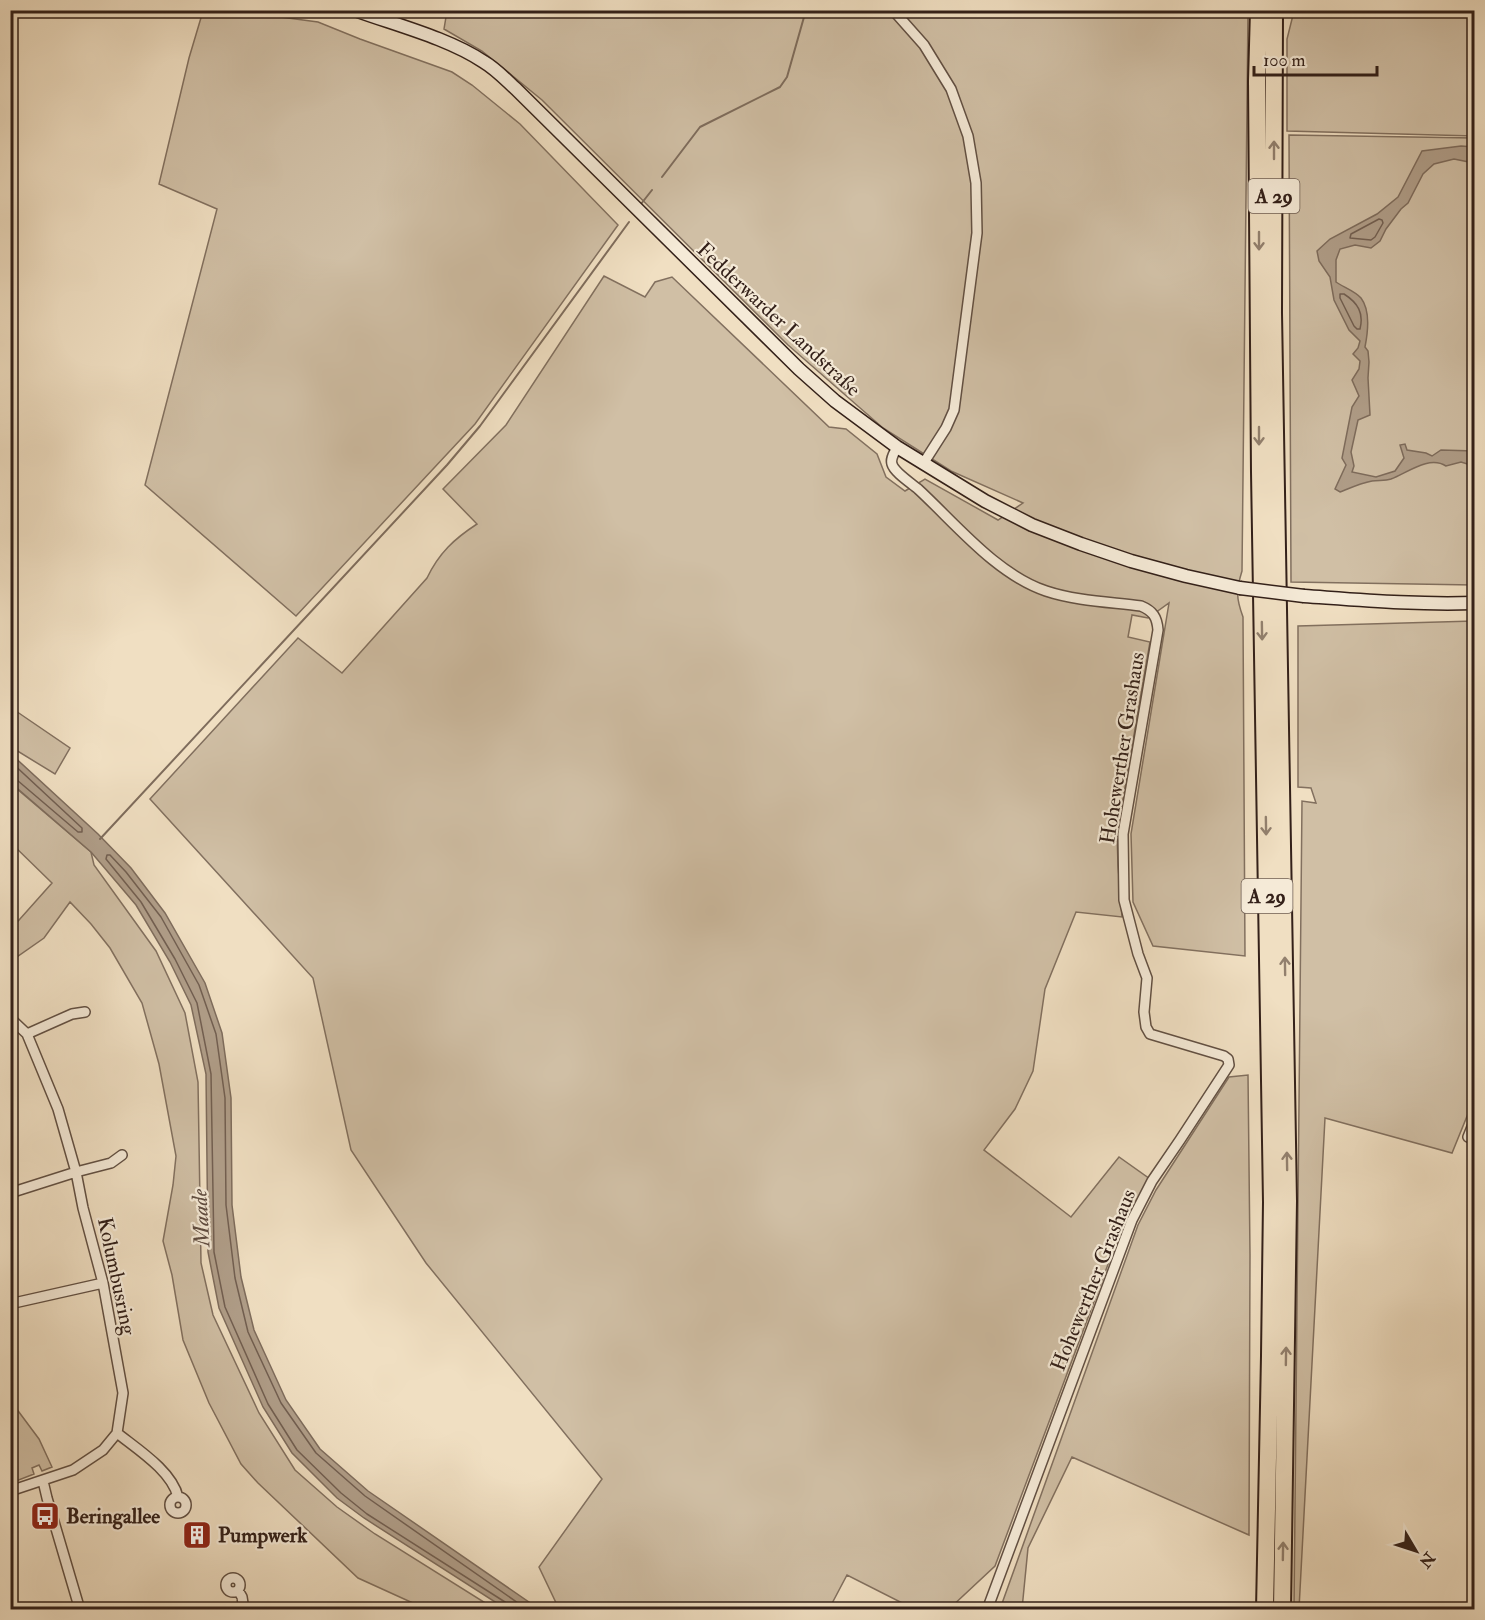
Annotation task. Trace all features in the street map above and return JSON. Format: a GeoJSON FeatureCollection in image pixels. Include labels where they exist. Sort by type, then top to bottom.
{"type":"FeatureCollection","features":[{"type":"Feature","properties":{"kind":"highway","name":"A 29"},"geometry":{"type":"LineString","coordinates":[[1274,10],[1273,313],[1287,1190],[1282,1610]]}},
{"type":"Feature","properties":{"kind":"highway"},"geometry":{"type":"LineString","coordinates":[[1274,79],[1281,62],[1286,10]]}},
{"type":"Feature","properties":{"kind":"highway","name":"A 29"},"geometry":{"type":"LineString","coordinates":[[1259,11],[1257,93],[1260,460],[1272,1202],[1265,1610]]}},
{"type":"Feature","properties":{"kind":"street","name":"Fedderwarder Landstraße"},"geometry":{"type":"LineString","coordinates":[[355,10],[451,45],[495,69],[835,402],[897,447],[985,501],[1041,529],[1081,544],[1131,561],[1240,588],[1372,601],[1474,603]]}},
{"type":"Feature","properties":{"kind":"street"},"geometry":{"type":"LineString","coordinates":[[893,10],[924,45],[951,89],[968,136],[976,183],[977,233],[954,410],[946,428],[923,464]]}},
{"type":"Feature","properties":{"kind":"street","name":"Hohewerther Grashaus"},"geometry":{"type":"LineString","coordinates":[[897,447],[891,460],[896,471],[995,561],[1016,576],[1045,590],[1069,597],[1141,606],[1150,610],[1157,618],[1158,630],[1123,834],[1124,900],[1137,954],[1147,978],[1144,1012],[1146,1027],[1150,1034],[1228,1059],[1228,1065],[1152,1181],[1132,1220],[987,1610]]}},
{"type":"Feature","properties":{"kind":"street"},"geometry":{"type":"LineString","coordinates":[[27,1034],[72,1014],[85,1012]]}},
{"type":"Feature","properties":{"kind":"street","name":"Kolumbusring"},"geometry":{"type":"LineString","coordinates":[[10,1018],[27,1034],[58,1109],[76,1172],[103,1282],[123,1393],[117,1433]]}},
{"type":"Feature","properties":{"kind":"street"},"geometry":{"type":"LineString","coordinates":[[1471,1138],[1474,1122]]}},
{"type":"Feature","properties":{"kind":"street"},"geometry":{"type":"LineString","coordinates":[[10,1193],[111,1163],[122,1155]]}},
{"type":"Feature","properties":{"kind":"street"},"geometry":{"type":"LineString","coordinates":[[10,1299],[14,1303],[103,1282]]}},
{"type":"Feature","properties":{"kind":"street"},"geometry":{"type":"LineString","coordinates":[[10,1491],[73,1470],[104,1450],[117,1433],[156,1464],[176,1488],[178,1497]]}},
{"type":"Feature","properties":{"kind":"street"},"geometry":{"type":"LineString","coordinates":[[43,1481],[80,1610]]}},
{"type":"Feature","properties":{"kind":"street"},"geometry":{"type":"LineString","coordinates":[[238,1590],[242,1597],[244,1610]]}},
{"type":"Feature","properties":{"kind":"shaded area"},"geometry":{"type":"Polygon","coordinates":[[[203,11],[236,11],[318,22],[452,72],[472,85],[520,124],[618,225],[475,424],[296,616],[145,485],[217,209],[159,184],[189,58],[203,11]]]}},
{"type":"Feature","properties":{"kind":"shaded area"},"geometry":{"type":"Polygon","coordinates":[[[447,11],[1248,11],[1242,571],[1238,594],[1243,617],[1245,956],[1153,946],[1133,902],[1131,834],[1169,603],[1148,618],[1132,615],[1128,637],[1150,642],[1117,834],[1122,917],[1076,912],[1045,989],[1033,1071],[1015,1109],[984,1150],[1071,1217],[1119,1157],[1150,1179],[1122,1227],[995,1566],[949,1609],[914,1609],[847,1575],[829,1609],[559,1609],[539,1567],[602,1479],[426,1263],[351,1150],[313,978],[150,799],[298,638],[342,673],[427,578],[448,547],[477,524],[443,489],[506,425],[604,276],[645,297],[655,282],[672,277],[829,427],[846,429],[877,454],[886,477],[905,491],[925,479],[998,520],[1023,503],[951,471],[883,428],[788,345],[542,100],[482,51],[444,29],[447,11]]]}},
{"type":"Feature","properties":{"kind":"shaded area"},"geometry":{"type":"Polygon","coordinates":[[[1294,11],[1474,11],[1474,136],[1287,131],[1287,39],[1294,11]]]}},
{"type":"Feature","properties":{"kind":"shaded area"},"geometry":{"type":"Polygon","coordinates":[[[1289,135],[1474,138],[1474,585],[1291,582],[1289,135]]]}},
{"type":"Feature","properties":{"kind":"shaded area"},"geometry":{"type":"Polygon","coordinates":[[[1474,621],[1474,1099],[1452,1153],[1325,1118],[1299,1609],[1294,1609],[1302,801],[1316,803],[1311,788],[1298,787],[1298,626],[1474,621]]]}},
{"type":"Feature","properties":{"kind":"shaded area"},"geometry":{"type":"Polygon","coordinates":[[[10,707],[70,748],[55,774],[11,747],[10,707]]]}},
{"type":"Feature","properties":{"kind":"shaded area"},"geometry":{"type":"Polygon","coordinates":[[[10,783],[91,852],[94,865],[156,951],[185,1013],[198,1082],[201,1263],[213,1315],[259,1413],[295,1470],[337,1507],[375,1534],[495,1609],[426,1609],[358,1578],[241,1464],[209,1403],[183,1340],[172,1275],[163,1241],[176,1156],[159,1064],[142,1003],[110,948],[70,902],[44,938],[11,961],[11,929],[52,883],[11,843],[10,783]]]}},
{"type":"Feature","properties":{"kind":"shaded area"},"geometry":{"type":"Polygon","coordinates":[[[1248,1075],[1249,1535],[1072,1457],[1028,1548],[1022,1609],[1000,1609],[1138,1225],[1156,1190],[1229,1077],[1248,1075]]]}},
{"type":"Feature","properties":{"kind":"shaded area"},"geometry":{"type":"Polygon","coordinates":[[[10,1400],[39,1439],[52,1467],[42,1471],[39,1465],[32,1468],[34,1474],[11,1483],[10,1400]]]}},
{"type":"Feature","properties":{"kind":"water"},"geometry":{"type":"Polygon","coordinates":[[[1461,146],[1474,147],[1474,163],[1454,159],[1434,164],[1423,174],[1408,203],[1386,229],[1380,241],[1371,248],[1355,245],[1340,249],[1336,260],[1336,282],[1361,298],[1367,315],[1368,328],[1365,347],[1368,351],[1369,362],[1370,415],[1358,420],[1351,452],[1354,466],[1352,472],[1376,477],[1395,471],[1404,458],[1400,445],[1405,444],[1407,450],[1432,456],[1441,450],[1474,451],[1474,466],[1461,462],[1446,466],[1439,463],[1425,464],[1391,479],[1368,482],[1340,492],[1335,489],[1346,465],[1342,458],[1352,407],[1359,396],[1352,380],[1359,369],[1360,361],[1353,354],[1360,341],[1349,330],[1334,300],[1330,277],[1319,261],[1317,251],[1330,239],[1377,214],[1398,197],[1422,151],[1461,146]]]}},
{"type":"Feature","properties":{"kind":"water"},"geometry":{"type":"Polygon","coordinates":[[[10,753],[98,834],[131,868],[165,913],[205,983],[222,1033],[231,1098],[232,1205],[241,1277],[254,1330],[286,1400],[320,1449],[368,1491],[539,1609],[506,1609],[364,1518],[337,1498],[292,1453],[263,1407],[219,1308],[208,1252],[206,1074],[191,1005],[170,962],[136,905],[91,852],[11,783],[10,753]]]}},
{"type":"Feature","properties":{"kind":"waterway"},"geometry":{"type":"LineString","coordinates":[[662,177],[700,127],[780,87],[787,77],[806,10]]}},
{"type":"Feature","properties":{"kind":"waterway"},"geometry":{"type":"LineString","coordinates":[[641,204],[652,190]]}},
{"type":"Feature","properties":{"kind":"waterway"},"geometry":{"type":"LineString","coordinates":[[100,839],[447,465],[480,426],[629,222]]}},
{"type":"Feature","properties":{"kind":"place","name":"Beringallee"},"geometry":{"type":"Point","coordinates":[45,1516]}},
{"type":"Feature","properties":{"kind":"place","name":"Pumpwerk"},"geometry":{"type":"Point","coordinates":[197,1535]}},
{"type":"Feature","properties":{"kind":"water label","name":"Maade"},"geometry":{"type":"Point","coordinates":[200,1218]}}]}
